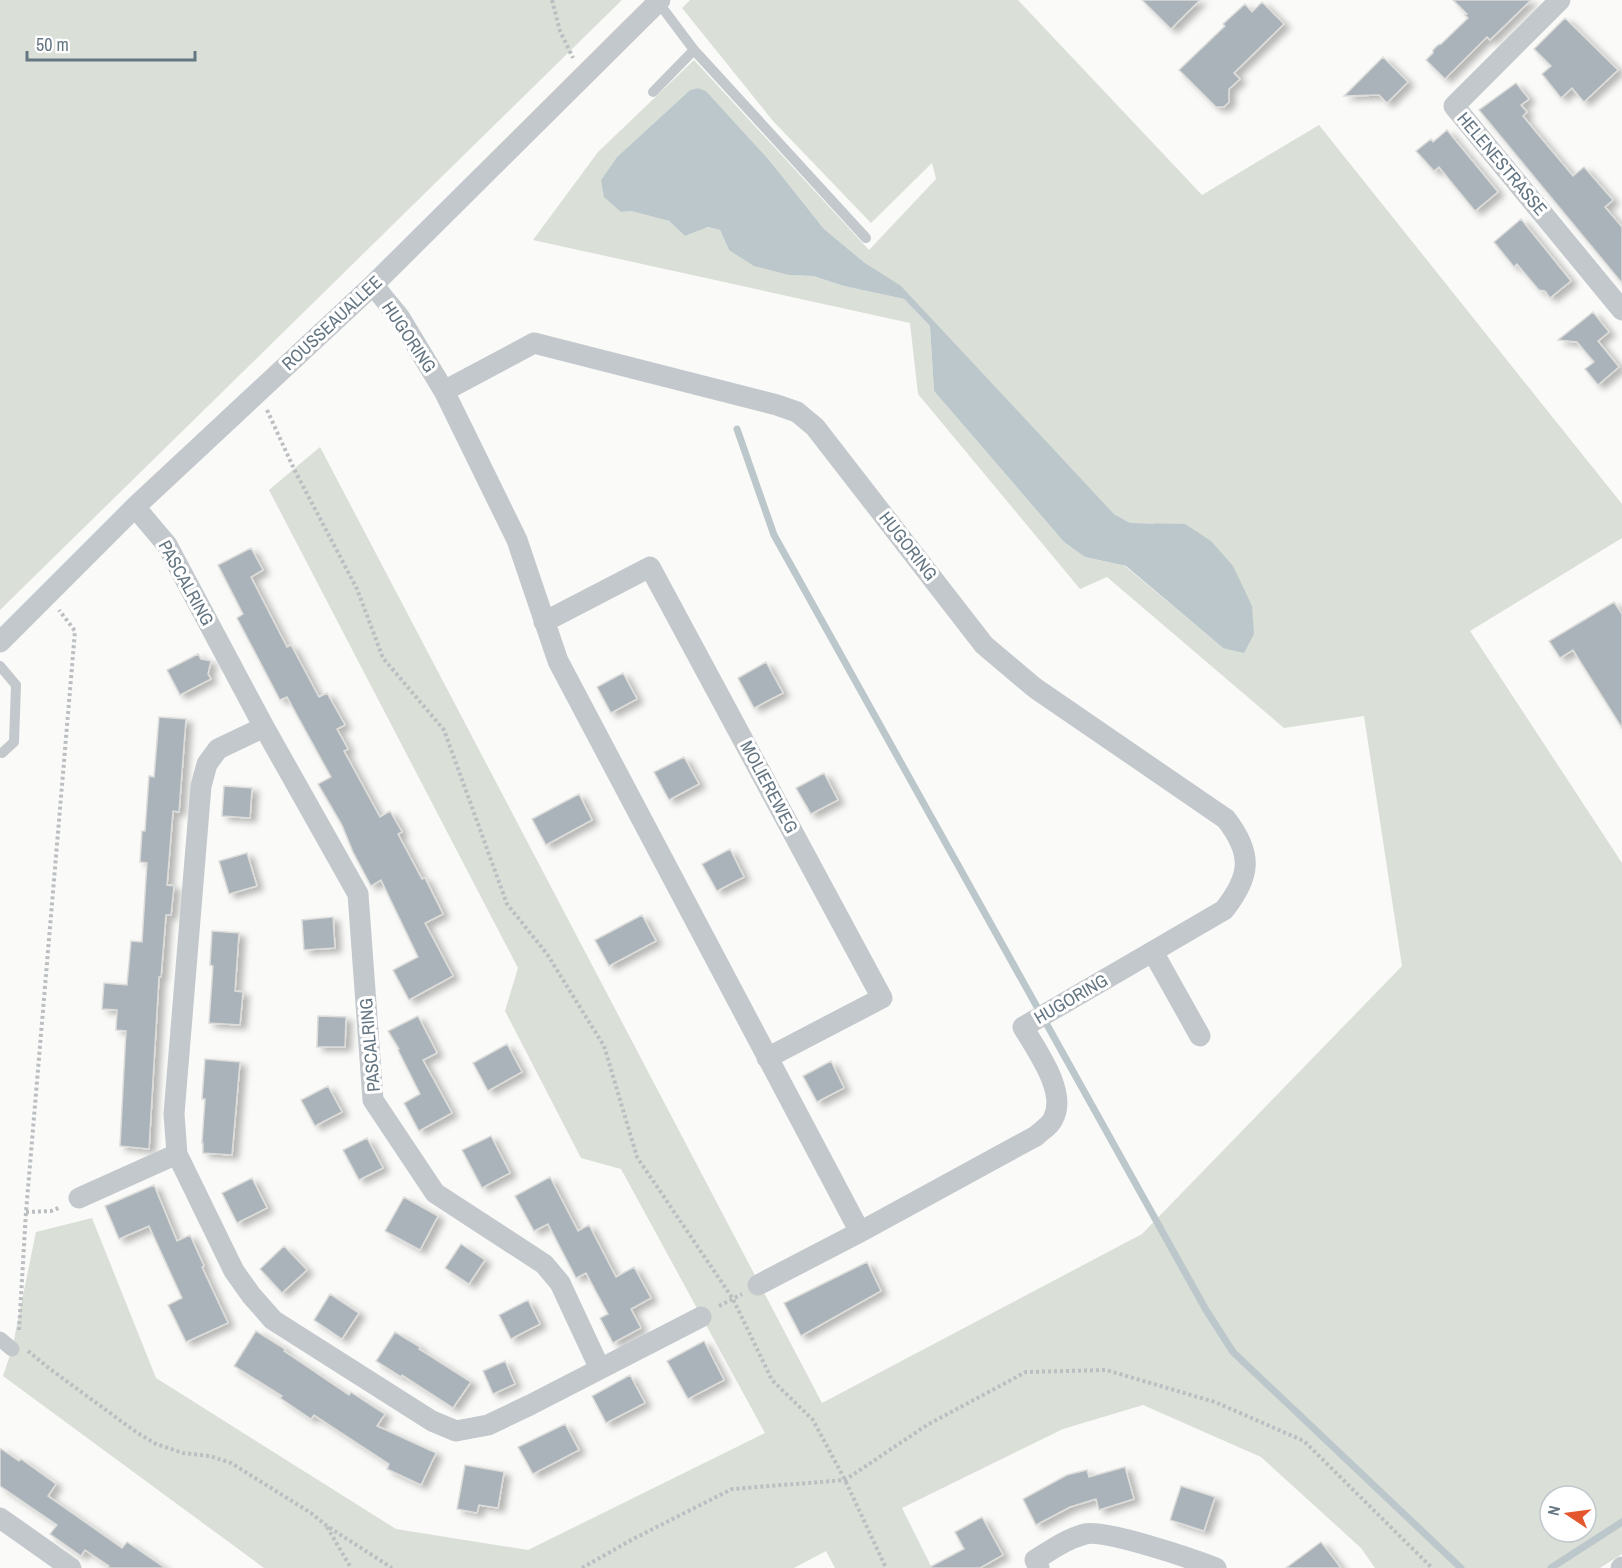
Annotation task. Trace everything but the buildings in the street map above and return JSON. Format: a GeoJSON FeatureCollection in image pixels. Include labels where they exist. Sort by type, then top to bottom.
{"type":"FeatureCollection","features":[{"type":"Feature","properties":{"kind":"street","name":"HELENESTRASSE"},"geometry":{"type":"LineString","coordinates":[[1560,0],[1454,106],[1622,310]]}},
{"type":"Feature","properties":{"kind":"street","name":"ROUSSEAUALLEE"},"geometry":{"type":"LineString","coordinates":[[0,642],[135,507],[373,285],[659,1]]}},
{"type":"Feature","properties":{"kind":"street","name":"HUGORING"},"geometry":{"type":"LineString","coordinates":[[373,285],[400,318],[444,391],[517,540],[558,660],[860,1232],[1036,1136],[1053,1120],[1058,1104],[1052,1080],[1023,1027],[1224,910],[1238,893],[1245,872],[1245,854],[1239,835],[1226,819],[1035,688],[984,645],[815,427],[797,412],[534,343],[444,391]]}},
{"type":"Feature","properties":{"kind":"street","name":"PASCALRING"},"geometry":{"type":"LineString","coordinates":[[135,507],[167,545],[264,727],[358,894],[373,1100],[435,1193],[544,1264],[560,1283],[600,1368]]}},
{"type":"Feature","properties":{"kind":"street","name":"MOLIEREWEG"},"geometry":{"type":"LineString","coordinates":[[544,622],[650,567],[882,998],[767,1058]]}},
{"type":"Feature","properties":{"kind":"street"},"geometry":{"type":"LineString","coordinates":[[264,727],[218,749],[207,764],[201,786],[174,1114],[177,1154],[234,1270],[251,1295],[273,1320],[432,1421],[456,1431],[488,1425],[700,1317]]}},
{"type":"Feature","properties":{"kind":"street"},"geometry":{"type":"LineString","coordinates":[[1153,952],[1200,1036]]}},
{"type":"Feature","properties":{"kind":"street"},"geometry":{"type":"LineString","coordinates":[[79,1198],[177,1154]]}},
{"type":"Feature","properties":{"kind":"street"},"geometry":{"type":"LineString","coordinates":[[758,1285],[860,1232]]}},
{"type":"Feature","properties":{"kind":"street"},"geometry":{"type":"LineString","coordinates":[[0,1518],[71,1568]]}},
{"type":"Feature","properties":{"kind":"street"},"geometry":{"type":"LineString","coordinates":[[1031,1565],[1066,1541],[1087,1533],[1183,1556],[1216,1568]]}},
{"type":"Feature","properties":{"kind":"lane"},"geometry":{"type":"LineString","coordinates":[[659,1],[694,51],[866,238]]}},
{"type":"Feature","properties":{"kind":"lane"},"geometry":{"type":"LineString","coordinates":[[653,92],[694,51]]}},
{"type":"Feature","properties":{"kind":"lane"},"geometry":{"type":"LineString","coordinates":[[0,666],[16,685],[14,742],[2,753]]}},
{"type":"Feature","properties":{"kind":"path"},"geometry":{"type":"LineString","coordinates":[[552,0],[560,31],[571,56]]}},
{"type":"Feature","properties":{"kind":"path"},"geometry":{"type":"LineString","coordinates":[[257,392],[357,589],[383,658],[444,730],[507,904],[547,954],[604,1046],[637,1157],[733,1299],[772,1380],[813,1420],[886,1568]]}},
{"type":"Feature","properties":{"kind":"path"},"geometry":{"type":"LineString","coordinates":[[19,1333],[26,1212],[75,631],[46,596]]}},
{"type":"Feature","properties":{"kind":"path"},"geometry":{"type":"LineString","coordinates":[[26,1212],[51,1211],[79,1198]]}},
{"type":"Feature","properties":{"kind":"path"},"geometry":{"type":"LineString","coordinates":[[700,1317],[758,1285]]}},
{"type":"Feature","properties":{"kind":"path"},"geometry":{"type":"LineString","coordinates":[[13,1346],[50,1369],[136,1432],[165,1447],[183,1453],[210,1456],[231,1463],[311,1513],[392,1568]]}},
{"type":"Feature","properties":{"kind":"path"},"geometry":{"type":"LineString","coordinates":[[582,1568],[633,1539],[732,1489],[844,1480],[927,1425],[1026,1372],[1106,1370],[1215,1402],[1304,1441],[1432,1568]]}},
{"type":"Feature","properties":{"kind":"path"},"geometry":{"type":"LineString","coordinates":[[327,1526],[351,1568]]}},
{"type":"Feature","properties":{"kind":"shaded area"},"geometry":{"type":"Polygon","coordinates":[[[0,0],[622,0],[0,610],[0,0]]]}},
{"type":"Feature","properties":{"kind":"shaded area"},"geometry":{"type":"Polygon","coordinates":[[[690,0],[1018,0],[1202,195],[1319,125],[1622,504],[1622,538],[1470,631],[1622,863],[1622,1554],[1600,1568],[1375,1568],[1361,1548],[1261,1457],[1143,1405],[1063,1429],[902,1508],[932,1568],[835,1568],[826,1551],[794,1568],[264,1568],[3,1376],[12,1349],[36,1232],[92,1218],[156,1378],[396,1529],[528,1550],[765,1433],[621,1169],[581,1158],[505,1011],[518,968],[269,490],[320,447],[822,1403],[1142,1234],[1402,966],[1364,716],[1284,728],[1107,577],[1080,589],[918,394],[910,323],[533,240],[598,152],[694,60],[869,250],[936,179],[932,163],[871,223],[773,121],[682,8],[690,0]],[[698,88],[690,90],[617,157],[601,180],[621,212],[631,211],[669,221],[685,236],[708,227],[720,230],[729,250],[789,275],[813,276],[844,286],[904,299],[930,326],[934,391],[1064,542],[1085,557],[1125,566],[1223,648],[1154,523],[1130,523],[1114,514],[901,287],[865,263],[824,229],[769,160],[706,91],[698,88]]]}},
{"type":"Feature","properties":{"kind":"shaded area"},"geometry":{"type":"Polygon","coordinates":[[[698,88],[706,91],[769,160],[824,229],[865,263],[901,286],[1114,514],[1130,523],[1185,524],[1211,541],[1233,566],[1252,606],[1254,634],[1244,653],[1223,648],[1126,566],[1085,557],[1064,542],[934,391],[930,326],[904,299],[844,286],[813,276],[789,275],[754,266],[729,250],[720,230],[708,227],[685,236],[669,221],[631,211],[621,212],[604,197],[601,180],[617,157],[690,90],[698,88]]]}},
{"type":"Feature","properties":{"kind":"waterway"},"geometry":{"type":"LineString","coordinates":[[737,429],[774,535],[1206,1310],[1233,1352],[1461,1568]]}},
{"type":"Feature","properties":{"kind":"waterway"},"geometry":{"type":"LineString","coordinates":[[1551,1568],[1622,1522]]}}]}
